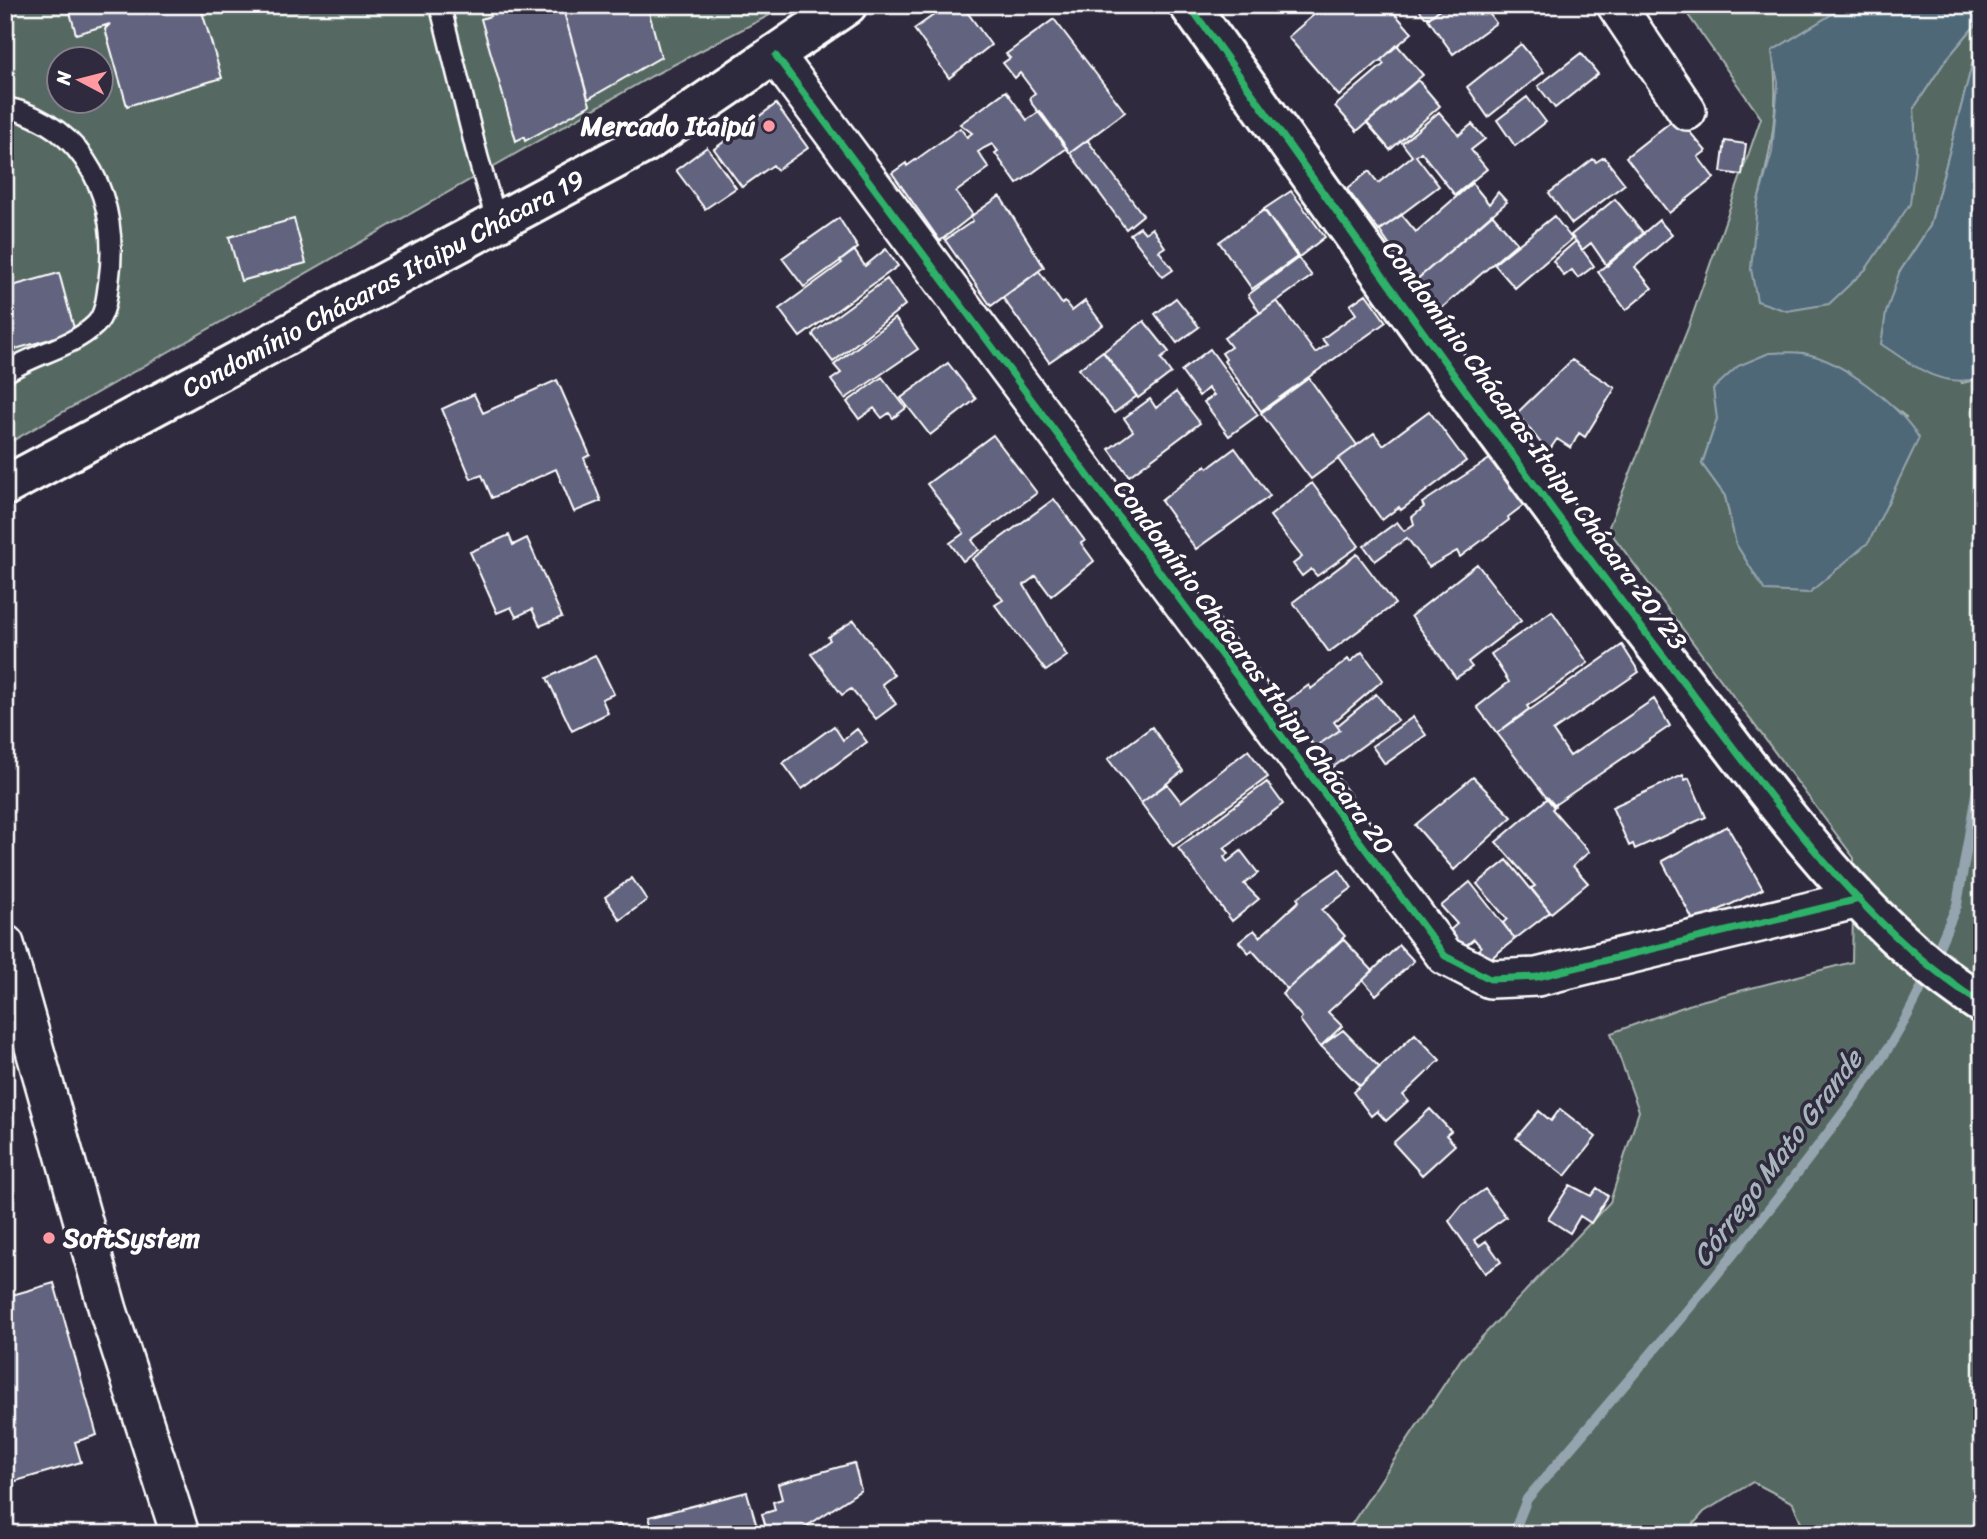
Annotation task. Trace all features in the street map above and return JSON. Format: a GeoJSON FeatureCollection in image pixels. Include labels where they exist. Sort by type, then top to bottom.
{"type":"FeatureCollection","features":[{"type":"Feature","properties":{"kind":"street"},"geometry":{"type":"LineString","coordinates":[[766,63],[847,5]]}},
{"type":"Feature","properties":{"kind":"street","name":"Condomínio Chácaras Itaipu Chácara 20/23"},"geometry":{"type":"LineString","coordinates":[[1189,5],[1577,544],[1787,816],[1860,899],[1916,953],[1967,995]]}},
{"type":"Feature","properties":{"kind":"street"},"geometry":{"type":"LineString","coordinates":[[1616,5],[1687,111]]}},
{"type":"Feature","properties":{"kind":"street","name":"Condomínio Chácaras Itaipu Chácara 19"},"geometry":{"type":"LineString","coordinates":[[5,486],[645,143],[766,63]]}},
{"type":"Feature","properties":{"kind":"street","name":"Condomínio Chácaras Itaipu Chácara 20"},"geometry":{"type":"LineString","coordinates":[[766,63],[1445,956],[1490,979],[1537,977],[1860,899]]}},
{"type":"Feature","properties":{"kind":"street"},"geometry":{"type":"LineString","coordinates":[[5,944],[108,1310],[180,1534]]}},
{"type":"Feature","properties":{"kind":"lane"},"geometry":{"type":"LineString","coordinates":[[440,5],[478,158],[497,222]]}},
{"type":"Feature","properties":{"kind":"lane"},"geometry":{"type":"LineString","coordinates":[[5,107],[24,111],[60,134],[90,163],[108,207],[112,263],[106,301],[96,325],[23,360],[5,373]]}},
{"type":"Feature","properties":{"kind":"green space"},"geometry":{"type":"Polygon","coordinates":[[[5,5],[789,5],[652,76],[5,445],[5,5]]]}},
{"type":"Feature","properties":{"kind":"green space"},"geometry":{"type":"Polygon","coordinates":[[[1681,5],[1847,5],[1772,51],[1775,109],[1767,166],[1757,205],[1916,152],[1914,108],[1945,61],[1982,17],[1982,51],[1974,57],[1930,226],[1899,273],[1962,383],[1982,378],[1982,1021],[1975,1037],[1982,1042],[1982,1534],[1806,1534],[1793,1503],[1753,1482],[1704,1512],[1685,1534],[1345,1534],[1461,1359],[1610,1202],[1639,1111],[1611,1033],[1697,1002],[1852,962],[1854,858],[1608,529],[1688,328],[1761,118],[1681,5]],[[1803,353],[1717,419],[1702,464],[1725,496],[1736,544],[1906,417],[1847,371],[1803,353]]]}},
{"type":"Feature","properties":{"kind":"water"},"geometry":{"type":"Polygon","coordinates":[[[1847,5],[1982,5],[1982,17],[1945,61],[1914,108],[1916,152],[1910,204],[1866,269],[1829,304],[1787,311],[1757,301],[1751,269],[1757,205],[1772,152],[1778,83],[1772,51],[1847,5]]]}},
{"type":"Feature","properties":{"kind":"water"},"geometry":{"type":"Polygon","coordinates":[[[1982,51],[1982,378],[1967,381],[1940,378],[1928,373],[1881,344],[1886,313],[1899,273],[1930,226],[1974,57],[1982,51]]]}},
{"type":"Feature","properties":{"kind":"water"},"geometry":{"type":"Polygon","coordinates":[[[1769,353],[1802,353],[1834,364],[1884,399],[1919,438],[1869,542],[1809,593],[1765,591],[1736,544],[1725,496],[1702,464],[1717,419],[1713,389],[1738,366],[1769,353]]]}},
{"type":"Feature","properties":{"kind":"building"},"geometry":{"type":"Polygon","coordinates":[[[68,5],[160,5],[161,9],[200,5],[222,78],[127,106],[116,68],[116,46],[110,46],[105,29],[110,24],[76,34],[68,5]]]}},
{"type":"Feature","properties":{"kind":"building"},"geometry":{"type":"Polygon","coordinates":[[[487,5],[562,5],[590,105],[525,141],[524,137],[516,141],[481,19],[490,16],[487,5]]]}},
{"type":"Feature","properties":{"kind":"building"},"geometry":{"type":"Polygon","coordinates":[[[562,5],[647,5],[661,57],[588,99],[562,5]]]}},
{"type":"Feature","properties":{"kind":"building"},"geometry":{"type":"Polygon","coordinates":[[[948,5],[962,5],[991,45],[949,78],[914,29],[948,5]]]}},
{"type":"Feature","properties":{"kind":"building"},"geometry":{"type":"Polygon","coordinates":[[[1310,5],[1387,5],[1412,33],[1339,96],[1288,37],[1317,12],[1310,5]]]}},
{"type":"Feature","properties":{"kind":"building"},"geometry":{"type":"Polygon","coordinates":[[[1416,5],[1445,5],[1430,17],[1425,17],[1416,5]]]}},
{"type":"Feature","properties":{"kind":"building"},"geometry":{"type":"Polygon","coordinates":[[[1445,5],[1483,5],[1496,23],[1453,54],[1428,19],[1445,5]]]}},
{"type":"Feature","properties":{"kind":"building"},"geometry":{"type":"Polygon","coordinates":[[[1054,19],[1125,112],[1070,153],[1032,104],[1030,97],[1035,93],[1020,73],[1015,78],[1003,63],[1010,58],[1006,54],[1054,19]]]}},
{"type":"Feature","properties":{"kind":"building"},"geometry":{"type":"Polygon","coordinates":[[[1521,44],[1544,72],[1488,117],[1467,87],[1521,44]]]}},
{"type":"Feature","properties":{"kind":"building"},"geometry":{"type":"Polygon","coordinates":[[[1397,45],[1423,75],[1357,131],[1335,106],[1384,64],[1381,60],[1397,45]]]}},
{"type":"Feature","properties":{"kind":"building"},"geometry":{"type":"Polygon","coordinates":[[[1581,53],[1598,74],[1555,108],[1538,86],[1581,53]]]}},
{"type":"Feature","properties":{"kind":"building"},"geometry":{"type":"Polygon","coordinates":[[[1418,80],[1440,106],[1390,150],[1367,123],[1418,80]]]}},
{"type":"Feature","properties":{"kind":"building"},"geometry":{"type":"Polygon","coordinates":[[[1006,91],[1027,120],[1040,111],[1067,148],[1017,184],[995,153],[998,151],[992,144],[978,152],[989,168],[956,192],[973,215],[940,241],[892,173],[906,163],[907,166],[960,128],[967,137],[972,133],[960,124],[1006,91]]]}},
{"type":"Feature","properties":{"kind":"building"},"geometry":{"type":"Polygon","coordinates":[[[1527,97],[1546,122],[1515,146],[1497,120],[1527,97]]]}},
{"type":"Feature","properties":{"kind":"building","name":"Mercado Itaipú"},"geometry":{"type":"Polygon","coordinates":[[[776,104],[808,148],[777,170],[773,165],[742,187],[714,149],[776,104]]]}},
{"type":"Feature","properties":{"kind":"building"},"geometry":{"type":"Polygon","coordinates":[[[1439,112],[1459,135],[1472,124],[1485,139],[1471,150],[1487,169],[1455,195],[1421,152],[1416,156],[1439,186],[1379,231],[1347,189],[1369,171],[1378,183],[1412,156],[1402,143],[1439,112]]]}},
{"type":"Feature","properties":{"kind":"building"},"geometry":{"type":"Polygon","coordinates":[[[1677,117],[1706,151],[1698,157],[1714,178],[1669,213],[1626,157],[1677,117]]]}},
{"type":"Feature","properties":{"kind":"building"},"geometry":{"type":"Polygon","coordinates":[[[1090,138],[1088,141],[1143,215],[1126,229],[1070,153],[1090,138]]]}},
{"type":"Feature","properties":{"kind":"building"},"geometry":{"type":"Polygon","coordinates":[[[1725,141],[1746,144],[1742,175],[1721,172],[1725,141]]]}},
{"type":"Feature","properties":{"kind":"building"},"geometry":{"type":"Polygon","coordinates":[[[707,147],[736,188],[705,209],[676,170],[707,147]]]}},
{"type":"Feature","properties":{"kind":"building"},"geometry":{"type":"Polygon","coordinates":[[[1604,157],[1625,184],[1572,224],[1549,193],[1593,159],[1596,162],[1604,157]]]}},
{"type":"Feature","properties":{"kind":"building"},"geometry":{"type":"Polygon","coordinates":[[[1472,183],[1489,204],[1498,192],[1507,202],[1414,282],[1379,230],[1402,215],[1416,232],[1472,183]]]}},
{"type":"Feature","properties":{"kind":"building"},"geometry":{"type":"Polygon","coordinates":[[[1291,191],[1325,237],[1299,257],[1264,209],[1291,191]]]}},
{"type":"Feature","properties":{"kind":"building"},"geometry":{"type":"Polygon","coordinates":[[[1000,196],[1044,267],[991,306],[945,240],[973,221],[970,217],[1000,196]]]}},
{"type":"Feature","properties":{"kind":"building"},"geometry":{"type":"Polygon","coordinates":[[[1615,199],[1644,234],[1607,266],[1591,243],[1582,250],[1571,235],[1615,199]]]}},
{"type":"Feature","properties":{"kind":"building"},"geometry":{"type":"Polygon","coordinates":[[[1264,210],[1297,257],[1252,289],[1219,242],[1264,210]]]}},
{"type":"Feature","properties":{"kind":"building"},"geometry":{"type":"Polygon","coordinates":[[[1492,214],[1517,243],[1436,313],[1414,282],[1492,214]]]}},
{"type":"Feature","properties":{"kind":"building"},"geometry":{"type":"Polygon","coordinates":[[[1554,216],[1572,239],[1515,288],[1494,264],[1554,216]]]}},
{"type":"Feature","properties":{"kind":"building"},"geometry":{"type":"Polygon","coordinates":[[[839,218],[858,248],[804,287],[782,258],[839,218]]]}},
{"type":"Feature","properties":{"kind":"building"},"geometry":{"type":"Polygon","coordinates":[[[294,219],[306,263],[241,281],[229,237],[294,219]]]}},
{"type":"Feature","properties":{"kind":"building"},"geometry":{"type":"Polygon","coordinates":[[[1659,220],[1672,235],[1635,267],[1652,288],[1626,310],[1598,272],[1659,220]]]}},
{"type":"Feature","properties":{"kind":"building"},"geometry":{"type":"Polygon","coordinates":[[[1140,227],[1145,233],[1152,228],[1165,247],[1159,251],[1173,270],[1163,277],[1130,234],[1140,227]]]}},
{"type":"Feature","properties":{"kind":"building"},"geometry":{"type":"Polygon","coordinates":[[[1576,241],[1594,266],[1578,278],[1572,270],[1564,276],[1553,261],[1576,241]]]}},
{"type":"Feature","properties":{"kind":"building"},"geometry":{"type":"Polygon","coordinates":[[[886,249],[898,266],[800,337],[779,309],[842,263],[840,261],[854,250],[865,266],[886,249]]]}},
{"type":"Feature","properties":{"kind":"building"},"geometry":{"type":"Polygon","coordinates":[[[1298,258],[1312,276],[1260,313],[1248,295],[1298,258]]]}},
{"type":"Feature","properties":{"kind":"building"},"geometry":{"type":"Polygon","coordinates":[[[1039,271],[1062,304],[1065,302],[1072,311],[1085,301],[1103,325],[1049,362],[1003,298],[1039,271]]]}},
{"type":"Feature","properties":{"kind":"building"},"geometry":{"type":"Polygon","coordinates":[[[59,273],[75,332],[5,352],[5,288],[59,273]]]}},
{"type":"Feature","properties":{"kind":"building"},"geometry":{"type":"Polygon","coordinates":[[[887,279],[905,305],[833,362],[813,335],[814,332],[887,279]]]}},
{"type":"Feature","properties":{"kind":"building"},"geometry":{"type":"Polygon","coordinates":[[[1366,294],[1386,322],[1261,411],[1224,361],[1226,359],[1222,353],[1231,347],[1224,338],[1277,301],[1315,353],[1327,345],[1322,339],[1356,314],[1350,305],[1366,294]]]}},
{"type":"Feature","properties":{"kind":"building"},"geometry":{"type":"Polygon","coordinates":[[[1176,298],[1199,327],[1177,343],[1155,314],[1176,298]]]}},
{"type":"Feature","properties":{"kind":"building"},"geometry":{"type":"Polygon","coordinates":[[[895,318],[918,349],[845,399],[831,380],[841,373],[834,365],[895,318]]]}},
{"type":"Feature","properties":{"kind":"building"},"geometry":{"type":"Polygon","coordinates":[[[1144,321],[1169,352],[1161,359],[1171,373],[1138,398],[1103,352],[1144,321]]]}},
{"type":"Feature","properties":{"kind":"building"},"geometry":{"type":"Polygon","coordinates":[[[1210,349],[1258,415],[1229,436],[1204,402],[1214,395],[1208,388],[1199,396],[1181,371],[1210,349]]]}},
{"type":"Feature","properties":{"kind":"building"},"geometry":{"type":"Polygon","coordinates":[[[1103,351],[1137,396],[1114,413],[1079,369],[1103,351]]]}},
{"type":"Feature","properties":{"kind":"building"},"geometry":{"type":"Polygon","coordinates":[[[1572,360],[1615,388],[1585,437],[1579,433],[1571,448],[1557,439],[1548,452],[1517,413],[1572,360]]]}},
{"type":"Feature","properties":{"kind":"building"},"geometry":{"type":"Polygon","coordinates":[[[948,363],[976,399],[930,435],[901,398],[948,363]]]}},
{"type":"Feature","properties":{"kind":"building"},"geometry":{"type":"Polygon","coordinates":[[[882,377],[906,408],[893,418],[889,413],[882,418],[874,408],[859,419],[847,402],[882,377]]]}},
{"type":"Feature","properties":{"kind":"building"},"geometry":{"type":"Polygon","coordinates":[[[1309,378],[1357,445],[1311,479],[1261,413],[1309,378]]]}},
{"type":"Feature","properties":{"kind":"building"},"geometry":{"type":"Polygon","coordinates":[[[557,380],[590,455],[584,458],[601,501],[574,512],[556,469],[492,498],[482,475],[471,479],[442,409],[474,394],[483,413],[557,380]]]}},
{"type":"Feature","properties":{"kind":"building"},"geometry":{"type":"Polygon","coordinates":[[[1176,392],[1200,423],[1129,476],[1109,449],[1133,431],[1124,418],[1150,399],[1156,408],[1176,392]]]}},
{"type":"Feature","properties":{"kind":"building"},"geometry":{"type":"Polygon","coordinates":[[[1429,411],[1466,461],[1401,510],[1399,507],[1382,520],[1338,459],[1374,433],[1383,445],[1429,411]]]}},
{"type":"Feature","properties":{"kind":"building"},"geometry":{"type":"Polygon","coordinates":[[[993,435],[1037,493],[972,540],[979,550],[963,561],[950,543],[964,533],[927,484],[993,435]]]}},
{"type":"Feature","properties":{"kind":"building"},"geometry":{"type":"Polygon","coordinates":[[[1235,448],[1270,496],[1196,549],[1161,501],[1206,465],[1208,468],[1235,448]]]}},
{"type":"Feature","properties":{"kind":"building"},"geometry":{"type":"Polygon","coordinates":[[[1491,458],[1525,504],[1508,517],[1509,520],[1460,557],[1457,551],[1429,567],[1407,538],[1375,561],[1364,546],[1397,522],[1404,531],[1414,524],[1412,517],[1424,507],[1422,503],[1491,458]]]}},
{"type":"Feature","properties":{"kind":"building"},"geometry":{"type":"Polygon","coordinates":[[[1312,483],[1359,546],[1317,576],[1311,569],[1302,576],[1293,564],[1302,557],[1270,516],[1312,483]]]}},
{"type":"Feature","properties":{"kind":"building"},"geometry":{"type":"Polygon","coordinates":[[[1054,499],[1085,541],[1081,543],[1094,561],[1051,596],[1036,576],[1024,585],[1067,656],[1046,671],[995,605],[1003,600],[972,559],[1054,499]]]}},
{"type":"Feature","properties":{"kind":"building"},"geometry":{"type":"Polygon","coordinates":[[[509,535],[513,545],[527,538],[562,617],[540,626],[532,609],[516,617],[511,607],[497,613],[470,552],[509,535]]]}},
{"type":"Feature","properties":{"kind":"building"},"geometry":{"type":"Polygon","coordinates":[[[1357,554],[1395,604],[1329,652],[1293,602],[1357,554]]]}},
{"type":"Feature","properties":{"kind":"building"},"geometry":{"type":"Polygon","coordinates":[[[1477,564],[1521,621],[1468,662],[1472,667],[1456,678],[1411,616],[1477,564]]]}},
{"type":"Feature","properties":{"kind":"building"},"geometry":{"type":"Polygon","coordinates":[[[1552,611],[1588,663],[1527,706],[1529,709],[1497,733],[1477,707],[1509,682],[1491,654],[1552,611]]]}},
{"type":"Feature","properties":{"kind":"building"},"geometry":{"type":"Polygon","coordinates":[[[854,620],[894,675],[882,684],[896,704],[876,719],[851,689],[842,695],[811,654],[830,640],[828,637],[854,620]]]}},
{"type":"Feature","properties":{"kind":"building"},"geometry":{"type":"Polygon","coordinates":[[[1622,645],[1639,672],[1553,731],[1570,756],[1654,699],[1670,726],[1553,806],[1497,733],[1622,645]]]}},
{"type":"Feature","properties":{"kind":"building"},"geometry":{"type":"Polygon","coordinates":[[[1362,652],[1383,680],[1334,722],[1340,730],[1315,747],[1283,704],[1309,685],[1311,689],[1348,659],[1350,662],[1362,652]]]}},
{"type":"Feature","properties":{"kind":"building"},"geometry":{"type":"Polygon","coordinates":[[[595,655],[614,694],[602,699],[608,713],[572,731],[547,678],[595,655]]]}},
{"type":"Feature","properties":{"kind":"building"},"geometry":{"type":"Polygon","coordinates":[[[1376,694],[1398,720],[1332,768],[1315,747],[1340,730],[1337,726],[1376,694]]]}},
{"type":"Feature","properties":{"kind":"building"},"geometry":{"type":"Polygon","coordinates":[[[1413,717],[1426,735],[1385,764],[1372,746],[1413,717]]]}},
{"type":"Feature","properties":{"kind":"building"},"geometry":{"type":"Polygon","coordinates":[[[834,726],[843,740],[857,729],[867,742],[802,789],[783,763],[834,726]]]}},
{"type":"Feature","properties":{"kind":"building"},"geometry":{"type":"Polygon","coordinates":[[[1152,727],[1183,771],[1141,803],[1108,759],[1152,727]]]}},
{"type":"Feature","properties":{"kind":"building"},"geometry":{"type":"Polygon","coordinates":[[[1248,750],[1268,777],[1173,846],[1141,803],[1167,784],[1181,802],[1248,750]]]}},
{"type":"Feature","properties":{"kind":"building"},"geometry":{"type":"Polygon","coordinates":[[[1683,775],[1685,780],[1689,778],[1706,817],[1635,849],[1633,844],[1629,846],[1612,807],[1683,775]]]}},
{"type":"Feature","properties":{"kind":"building"},"geometry":{"type":"Polygon","coordinates":[[[1473,777],[1512,817],[1454,870],[1415,825],[1473,777]]]}},
{"type":"Feature","properties":{"kind":"building"},"geometry":{"type":"Polygon","coordinates":[[[1267,782],[1283,804],[1224,848],[1229,853],[1224,857],[1227,862],[1241,851],[1258,873],[1244,884],[1259,899],[1232,921],[1178,848],[1267,782]]]}},
{"type":"Feature","properties":{"kind":"building"},"geometry":{"type":"Polygon","coordinates":[[[1548,798],[1555,806],[1552,809],[1589,852],[1573,866],[1588,883],[1551,913],[1531,888],[1535,886],[1496,842],[1548,798]]]}},
{"type":"Feature","properties":{"kind":"building"},"geometry":{"type":"Polygon","coordinates":[[[1727,826],[1763,889],[1694,922],[1662,861],[1727,826]]]}},
{"type":"Feature","properties":{"kind":"building"},"geometry":{"type":"Polygon","coordinates":[[[1507,860],[1550,912],[1515,939],[1503,923],[1507,919],[1477,884],[1507,860]]]}},
{"type":"Feature","properties":{"kind":"building"},"geometry":{"type":"Polygon","coordinates":[[[1339,869],[1352,888],[1322,910],[1345,936],[1286,988],[1252,950],[1249,953],[1239,942],[1254,930],[1260,937],[1299,901],[1297,898],[1339,869]]]}},
{"type":"Feature","properties":{"kind":"building"},"geometry":{"type":"Polygon","coordinates":[[[632,878],[647,900],[620,920],[605,897],[632,878]]]}},
{"type":"Feature","properties":{"kind":"building"},"geometry":{"type":"Polygon","coordinates":[[[1470,882],[1515,939],[1480,967],[1472,957],[1481,947],[1474,939],[1463,948],[1449,931],[1457,924],[1441,906],[1470,882]]]}},
{"type":"Feature","properties":{"kind":"building"},"geometry":{"type":"Polygon","coordinates":[[[1343,939],[1373,971],[1328,1012],[1342,1026],[1320,1047],[1300,1020],[1302,1017],[1282,994],[1343,939]]]}},
{"type":"Feature","properties":{"kind":"building"},"geometry":{"type":"Polygon","coordinates":[[[1399,945],[1414,961],[1376,995],[1363,980],[1399,945]]]}},
{"type":"Feature","properties":{"kind":"building"},"geometry":{"type":"Polygon","coordinates":[[[1343,1030],[1380,1068],[1360,1086],[1321,1046],[1343,1030]]]}},
{"type":"Feature","properties":{"kind":"building"},"geometry":{"type":"Polygon","coordinates":[[[1415,1034],[1440,1060],[1403,1095],[1408,1101],[1386,1121],[1377,1111],[1371,1116],[1353,1092],[1415,1034]]]}},
{"type":"Feature","properties":{"kind":"building"},"geometry":{"type":"Polygon","coordinates":[[[1430,1109],[1451,1131],[1446,1135],[1455,1145],[1422,1175],[1393,1143],[1430,1109]]]}},
{"type":"Feature","properties":{"kind":"building"},"geometry":{"type":"Polygon","coordinates":[[[1560,1109],[1596,1137],[1565,1176],[1516,1138],[1539,1111],[1551,1121],[1560,1109]]]}},
{"type":"Feature","properties":{"kind":"building"},"geometry":{"type":"Polygon","coordinates":[[[1570,1185],[1591,1196],[1597,1188],[1608,1196],[1591,1223],[1580,1216],[1570,1233],[1548,1219],[1570,1185]]]}},
{"type":"Feature","properties":{"kind":"building"},"geometry":{"type":"Polygon","coordinates":[[[1485,1189],[1506,1217],[1474,1240],[1479,1246],[1486,1241],[1501,1262],[1485,1273],[1449,1221],[1462,1205],[1485,1189]]]}},
{"type":"Feature","properties":{"kind":"building"},"geometry":{"type":"Polygon","coordinates":[[[54,1283],[97,1435],[75,1442],[81,1462],[6,1484],[5,1297],[54,1283]]]}},
{"type":"Feature","properties":{"kind":"building"},"geometry":{"type":"Polygon","coordinates":[[[854,1463],[861,1490],[795,1534],[768,1534],[762,1514],[775,1510],[773,1502],[782,1499],[778,1484],[854,1463]]]}},
{"type":"Feature","properties":{"kind":"building"},"geometry":{"type":"Polygon","coordinates":[[[747,1492],[757,1527],[739,1534],[654,1534],[649,1517],[747,1492]]]}},
{"type":"Feature","properties":{"kind":"building"},"geometry":{"type":"Polygon","coordinates":[[[620,1525],[625,1534],[606,1534],[620,1525]]]}},
{"type":"Feature","properties":{"kind":"waterway","name":"Córrego Mato Grande"},"geometry":{"type":"LineString","coordinates":[[1934,958],[1957,905],[1982,759]]}},
{"type":"Feature","properties":{"kind":"waterway","name":"Córrego Mato Grande"},"geometry":{"type":"LineString","coordinates":[[1513,1534],[1527,1499],[1727,1262],[1848,1106],[1884,1055],[1928,973]]}},
{"type":"Feature","properties":{"kind":"cycle path"},"geometry":{"type":"LineString","coordinates":[[1189,5],[1491,426],[1781,809],[1817,853],[1894,935],[1937,972],[1982,1004]]}},
{"type":"Feature","properties":{"kind":"cycle path"},"geometry":{"type":"LineString","coordinates":[[776,56],[1445,956],[1490,979],[1537,977],[1859,899]]}},
{"type":"Feature","properties":{"kind":"place","name":"Mercado Itaipú"},"geometry":{"type":"Point","coordinates":[769,126]}},
{"type":"Feature","properties":{"kind":"place","name":"SoftSystem"},"geometry":{"type":"Point","coordinates":[49,1238]}}]}
